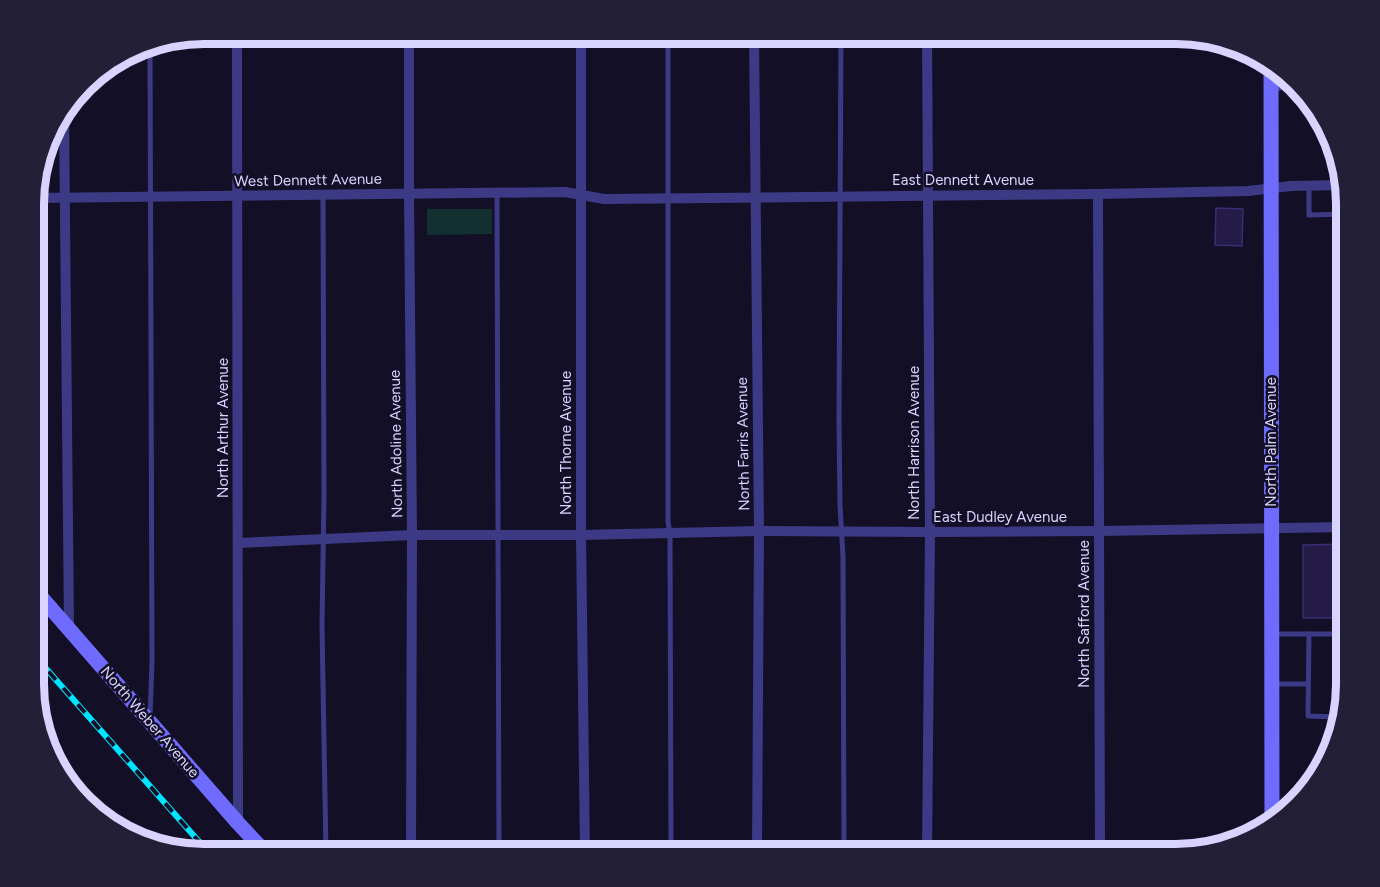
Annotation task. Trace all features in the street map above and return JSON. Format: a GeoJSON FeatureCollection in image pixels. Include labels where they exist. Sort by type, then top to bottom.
{"type":"FeatureCollection","features":[{"type":"Feature","properties":{"kind":"main road","name":"North Palm Avenue"},"geometry":{"type":"LineString","coordinates":[[1270,74],[1272,811]]}},
{"type":"Feature","properties":{"kind":"main road","name":"North Weber Avenue"},"geometry":{"type":"LineString","coordinates":[[43,599],[258,844]]}},
{"type":"Feature","properties":{"kind":"street","name":"North Arthur Avenue"},"geometry":{"type":"LineString","coordinates":[[237,44],[238,823]]}},
{"type":"Feature","properties":{"kind":"street","name":"North Adoline Avenue"},"geometry":{"type":"LineString","coordinates":[[409,44],[411,844]]}},
{"type":"Feature","properties":{"kind":"street","name":"North Thorne Avenue"},"geometry":{"type":"LineString","coordinates":[[581,44],[581,535],[585,844]]}},
{"type":"Feature","properties":{"kind":"street","name":"North Farris Avenue"},"geometry":{"type":"LineString","coordinates":[[754,44],[759,531],[757,843]]}},
{"type":"Feature","properties":{"kind":"street","name":"North Harrison Avenue"},"geometry":{"type":"LineString","coordinates":[[927,44],[930,532],[927,843]]}},
{"type":"Feature","properties":{"kind":"street"},"geometry":{"type":"LineString","coordinates":[[64,126],[69,629]]}},
{"type":"Feature","properties":{"kind":"street","name":"East Dennett Avenue"},"geometry":{"type":"LineString","coordinates":[[581,195],[604,199],[1098,194],[1248,191],[1291,186],[1335,185]]}},
{"type":"Feature","properties":{"kind":"street","name":"West Dennett Avenue"},"geometry":{"type":"LineString","coordinates":[[44,198],[497,192],[565,192],[581,195]]}},
{"type":"Feature","properties":{"kind":"street","name":"North Safford Avenue"},"geometry":{"type":"LineString","coordinates":[[1098,194],[1100,843]]}},
{"type":"Feature","properties":{"kind":"street","name":"East Dudley Avenue"},"geometry":{"type":"LineString","coordinates":[[238,543],[412,535],[581,535],[759,531],[1099,531],[1336,527]]}},
{"type":"Feature","properties":{"kind":"lane"},"geometry":{"type":"LineString","coordinates":[[668,44],[667,330],[671,844]]}},
{"type":"Feature","properties":{"kind":"lane"},"geometry":{"type":"LineString","coordinates":[[841,44],[839,420],[844,843]]}},
{"type":"Feature","properties":{"kind":"lane"},"geometry":{"type":"LineString","coordinates":[[150,53],[152,663],[150,721]]}},
{"type":"Feature","properties":{"kind":"lane"},"geometry":{"type":"LineString","coordinates":[[1270,91],[1286,86]]}},
{"type":"Feature","properties":{"kind":"lane"},"geometry":{"type":"LineString","coordinates":[[1309,185],[1309,214],[1336,214]]}},
{"type":"Feature","properties":{"kind":"lane"},"geometry":{"type":"LineString","coordinates":[[497,192],[499,844]]}},
{"type":"Feature","properties":{"kind":"lane"},"geometry":{"type":"LineString","coordinates":[[323,194],[323,692],[326,844]]}},
{"type":"Feature","properties":{"kind":"lane"},"geometry":{"type":"LineString","coordinates":[[1271,634],[1336,634]]}},
{"type":"Feature","properties":{"kind":"lane"},"geometry":{"type":"LineString","coordinates":[[1309,634],[1308,716],[1333,717]]}},
{"type":"Feature","properties":{"kind":"lane"},"geometry":{"type":"LineString","coordinates":[[1271,684],[1308,684]]}},
{"type":"Feature","properties":{"kind":"green space"},"geometry":{"type":"Polygon","coordinates":[[[427,209],[492,209],[492,234],[427,235],[427,209]]]}},
{"type":"Feature","properties":{"kind":"building"},"geometry":{"type":"Polygon","coordinates":[[[1216,208],[1243,209],[1242,246],[1215,245],[1216,208]]]}},
{"type":"Feature","properties":{"kind":"building"},"geometry":{"type":"Polygon","coordinates":[[[1336,544],[1336,618],[1303,618],[1303,545],[1336,544]]]}},
{"type":"Feature","properties":{"kind":"railway"},"geometry":{"type":"LineString","coordinates":[[43,665],[201,844]]}}]}
